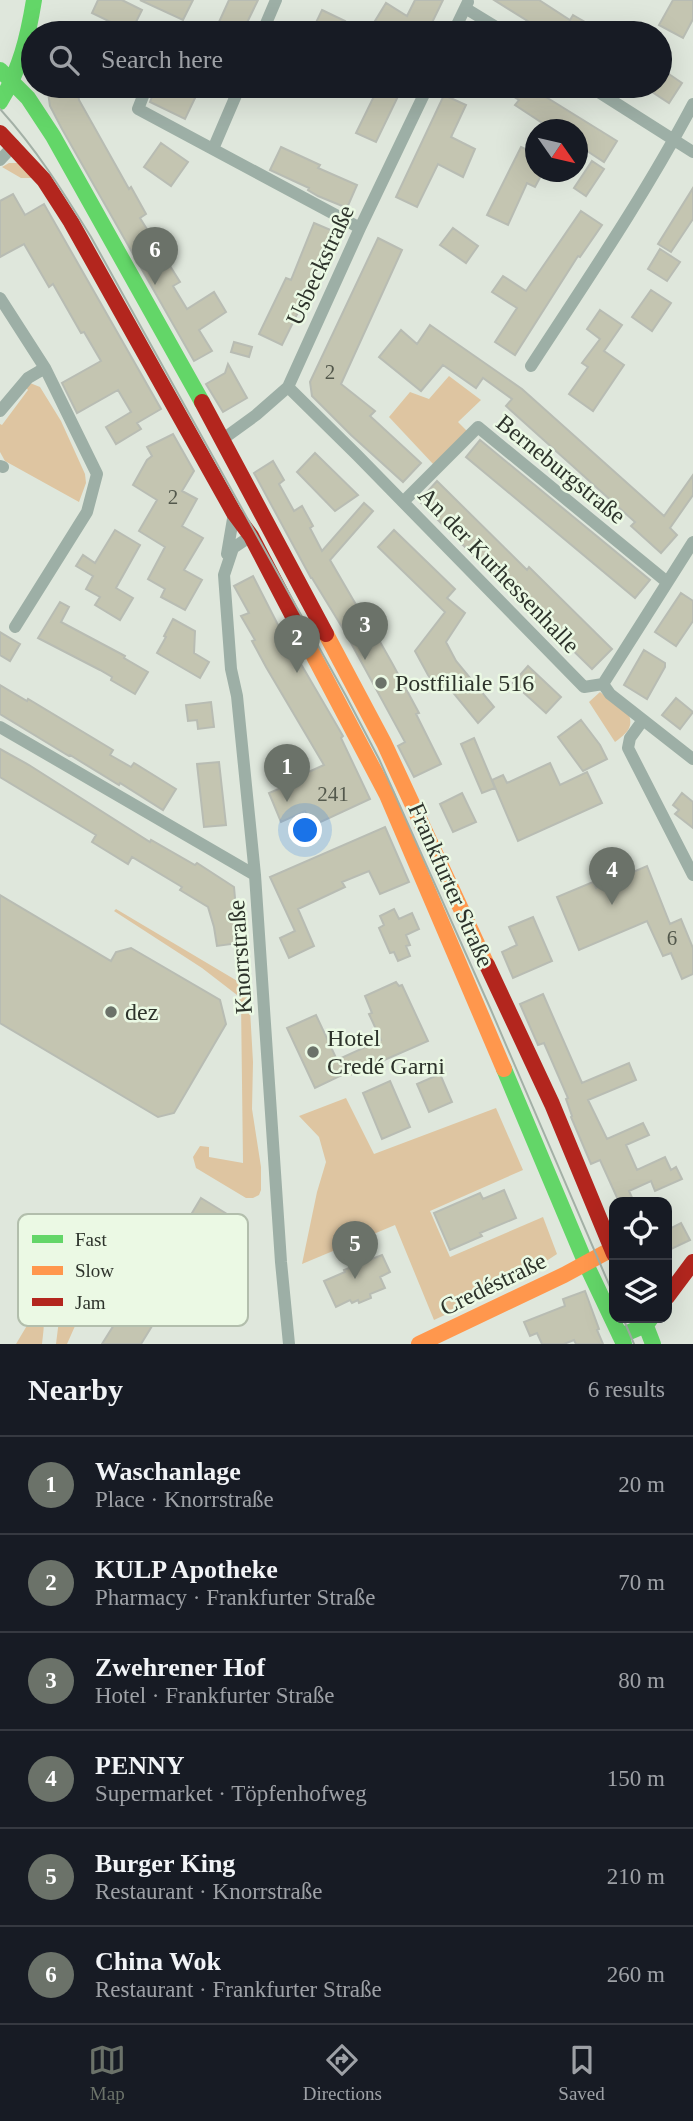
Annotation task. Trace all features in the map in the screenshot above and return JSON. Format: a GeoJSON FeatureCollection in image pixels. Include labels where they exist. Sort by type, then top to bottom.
{"type":"FeatureCollection","features":[{"type":"Feature","properties":{"kind":"main road"},"geometry":{"type":"LineString","coordinates":[[30,21],[34,0]]}},
{"type":"Feature","properties":{"kind":"main road"},"geometry":{"type":"LineString","coordinates":[[0,102],[12,83],[21,60]]}},
{"type":"Feature","properties":{"kind":"main road","name":"Frankfurter Straße"},"geometry":{"type":"LineString","coordinates":[[0,70],[21,91]]}},
{"type":"Feature","properties":{"kind":"main road","name":"Frankfurter Straße"},"geometry":{"type":"LineString","coordinates":[[28,98],[53,136],[223,439],[384,743],[552,1104],[609,1242]]}},
{"type":"Feature","properties":{"kind":"main road","name":"Frankfurter Straße"},"geometry":{"type":"LineString","coordinates":[[0,132],[44,180],[72,222],[234,513],[251,536],[387,795],[586,1264],[622,1340]]}},
{"type":"Feature","properties":{"kind":"main road"},"geometry":{"type":"LineString","coordinates":[[202,455],[223,439]]}},
{"type":"Feature","properties":{"kind":"main road"},"geometry":{"type":"LineString","coordinates":[[251,536],[269,525]]}},
{"type":"Feature","properties":{"kind":"main road","name":"Frankfurter Straße"},"geometry":{"type":"LineString","coordinates":[[586,1264],[609,1254]]}},
{"type":"Feature","properties":{"kind":"main road"},"geometry":{"type":"LineString","coordinates":[[672,1290],[693,1262]]}},
{"type":"Feature","properties":{"kind":"main road","name":"Credéstraße"},"geometry":{"type":"LineString","coordinates":[[419,1344],[586,1264]]}},
{"type":"Feature","properties":{"kind":"main road"},"geometry":{"type":"LineString","coordinates":[[622,1340],[642,1323]]}},
{"type":"Feature","properties":{"kind":"main road"},"geometry":{"type":"LineString","coordinates":[[647,1323],[653,1344]]}},
{"type":"Feature","properties":{"kind":"street"},"geometry":{"type":"LineString","coordinates":[[267,21],[275,0]]}},
{"type":"Feature","properties":{"kind":"street"},"geometry":{"type":"LineString","coordinates":[[459,21],[467,4],[490,21]]}},
{"type":"Feature","properties":{"kind":"street"},"geometry":{"type":"LineString","coordinates":[[142,98],[138,109],[360,228]]}},
{"type":"Feature","properties":{"kind":"street"},"geometry":{"type":"LineString","coordinates":[[213,149],[235,98]]}},
{"type":"Feature","properties":{"kind":"street","name":"Usbeckstraße"},"geometry":{"type":"LineString","coordinates":[[223,439],[288,387],[422,98]]}},
{"type":"Feature","properties":{"kind":"street"},"geometry":{"type":"LineString","coordinates":[[608,98],[693,152]]}},
{"type":"Feature","properties":{"kind":"street"},"geometry":{"type":"LineString","coordinates":[[531,366],[674,140],[693,104]]}},
{"type":"Feature","properties":{"kind":"street"},"geometry":{"type":"LineString","coordinates":[[0,160],[14,145]]}},
{"type":"Feature","properties":{"kind":"street"},"geometry":{"type":"LineString","coordinates":[[0,298],[45,368],[97,474],[87,512],[15,627]]}},
{"type":"Feature","properties":{"kind":"street"},"geometry":{"type":"LineString","coordinates":[[0,411],[28,378],[45,368]]}},
{"type":"Feature","properties":{"kind":"street","name":"An der Kurhessenhalle"},"geometry":{"type":"LineString","coordinates":[[288,387],[584,687],[603,684],[610,694],[693,759]]}},
{"type":"Feature","properties":{"kind":"street","name":"Berneburgstraße"},"geometry":{"type":"LineString","coordinates":[[403,502],[478,428],[667,582]]}},
{"type":"Feature","properties":{"kind":"street","name":"Knorrstraße"},"geometry":{"type":"LineString","coordinates":[[234,513],[225,569],[229,643],[255,875],[289,1344]]}},
{"type":"Feature","properties":{"kind":"street"},"geometry":{"type":"LineString","coordinates":[[225,569],[233,548],[251,536]]}},
{"type":"Feature","properties":{"kind":"street"},"geometry":{"type":"LineString","coordinates":[[603,684],[693,542]]}},
{"type":"Feature","properties":{"kind":"street"},"geometry":{"type":"LineString","coordinates":[[643,720],[630,738],[628,748],[693,875]]}},
{"type":"Feature","properties":{"kind":"street"},"geometry":{"type":"LineString","coordinates":[[0,727],[255,875]]}},
{"type":"Feature","properties":{"kind":"shaded area"},"geometry":{"type":"Polygon","coordinates":[[[9,163],[18,163],[33,178],[21,178],[2,167],[9,163]]]}},
{"type":"Feature","properties":{"kind":"shaded area"},"geometry":{"type":"Polygon","coordinates":[[[449,376],[481,400],[458,422],[467,431],[434,465],[389,417],[410,392],[429,399],[449,376]]]}},
{"type":"Feature","properties":{"kind":"shaded area"},"geometry":{"type":"Polygon","coordinates":[[[30,383],[40,387],[61,421],[85,474],[86,483],[79,502],[5,461],[0,452],[0,424],[2,425],[28,390],[25,386],[30,383]]]}},
{"type":"Feature","properties":{"kind":"shaded area"},"geometry":{"type":"Polygon","coordinates":[[[600,692],[629,715],[629,728],[615,742],[589,702],[600,692]]]}},
{"type":"Feature","properties":{"kind":"shaded area"},"geometry":{"type":"Polygon","coordinates":[[[116,909],[239,982],[249,992],[253,1062],[252,1109],[261,1167],[261,1190],[259,1195],[253,1198],[246,1198],[196,1168],[193,1157],[200,1146],[209,1147],[209,1157],[243,1163],[241,1002],[237,995],[202,968],[114,911],[116,909]]]}},
{"type":"Feature","properties":{"kind":"shaded area"},"geometry":{"type":"Polygon","coordinates":[[[346,1098],[374,1154],[496,1108],[523,1170],[430,1211],[450,1257],[543,1217],[557,1254],[513,1283],[434,1320],[395,1225],[302,1264],[326,1162],[319,1137],[299,1116],[346,1098]]]}},
{"type":"Feature","properties":{"kind":"shaded area"},"geometry":{"type":"Polygon","coordinates":[[[27,1326],[44,1326],[42,1344],[16,1344],[27,1326]]]}},
{"type":"Feature","properties":{"kind":"shaded area"},"geometry":{"type":"Polygon","coordinates":[[[58,1326],[75,1326],[67,1344],[56,1344],[58,1326]]]}},
{"type":"Feature","properties":{"kind":"building"},"geometry":{"type":"Polygon","coordinates":[[[98,0],[122,0],[142,10],[136,21],[108,21],[92,13],[98,0]]]}},
{"type":"Feature","properties":{"kind":"building"},"geometry":{"type":"Polygon","coordinates":[[[140,0],[193,0],[183,20],[140,0]]]}},
{"type":"Feature","properties":{"kind":"building"},"geometry":{"type":"Polygon","coordinates":[[[229,0],[258,0],[248,21],[219,21],[229,0]]]}},
{"type":"Feature","properties":{"kind":"building"},"geometry":{"type":"Polygon","coordinates":[[[415,0],[443,0],[433,21],[375,21],[386,3],[407,16],[415,0]]]}},
{"type":"Feature","properties":{"kind":"building"},"geometry":{"type":"Polygon","coordinates":[[[494,0],[539,0],[570,20],[573,15],[583,21],[528,21],[494,0]]]}},
{"type":"Feature","properties":{"kind":"building"},"geometry":{"type":"Polygon","coordinates":[[[673,0],[693,0],[693,19],[683,38],[672,32],[672,21],[661,21],[673,0]]]}},
{"type":"Feature","properties":{"kind":"building"},"geometry":{"type":"Polygon","coordinates":[[[322,10],[345,21],[317,21],[322,10]]]}},
{"type":"Feature","properties":{"kind":"building"},"geometry":{"type":"Polygon","coordinates":[[[672,76],[682,83],[669,103],[661,98],[672,98],[672,76]]]}},
{"type":"Feature","properties":{"kind":"building"},"geometry":{"type":"Polygon","coordinates":[[[49,98],[79,98],[129,189],[131,187],[146,214],[140,218],[180,282],[173,286],[187,309],[214,292],[226,312],[199,330],[212,351],[194,361],[50,106],[49,98]]]}},
{"type":"Feature","properties":{"kind":"building"},"geometry":{"type":"Polygon","coordinates":[[[152,98],[195,98],[185,119],[150,102],[152,98]]]}},
{"type":"Feature","properties":{"kind":"building"},"geometry":{"type":"Polygon","coordinates":[[[373,98],[397,98],[376,142],[356,133],[373,98]]]}},
{"type":"Feature","properties":{"kind":"building"},"geometry":{"type":"Polygon","coordinates":[[[443,98],[451,98],[466,105],[451,137],[475,149],[463,177],[438,164],[417,207],[396,197],[443,98]]]}},
{"type":"Feature","properties":{"kind":"building"},"geometry":{"type":"Polygon","coordinates":[[[516,98],[547,98],[581,119],[536,119],[515,105],[519,100],[516,98]]]}},
{"type":"Feature","properties":{"kind":"building"},"geometry":{"type":"Polygon","coordinates":[[[588,123],[617,141],[604,162],[588,152],[588,123]]]}},
{"type":"Feature","properties":{"kind":"building"},"geometry":{"type":"Polygon","coordinates":[[[161,143],[188,162],[171,186],[144,167],[161,143]]]}},
{"type":"Feature","properties":{"kind":"building"},"geometry":{"type":"Polygon","coordinates":[[[281,147],[320,165],[318,168],[357,185],[347,208],[270,170],[281,147]]]}},
{"type":"Feature","properties":{"kind":"building"},"geometry":{"type":"Polygon","coordinates":[[[521,147],[525,149],[525,182],[538,182],[535,187],[527,183],[508,225],[487,215],[521,147]]]}},
{"type":"Feature","properties":{"kind":"building"},"geometry":{"type":"Polygon","coordinates":[[[592,161],[604,169],[586,196],[574,188],[578,182],[588,182],[588,167],[592,161]]]}},
{"type":"Feature","properties":{"kind":"building"},"geometry":{"type":"Polygon","coordinates":[[[693,188],[693,219],[671,252],[658,244],[693,188]]]}},
{"type":"Feature","properties":{"kind":"building"},"geometry":{"type":"Polygon","coordinates":[[[13,194],[25,215],[44,204],[161,409],[137,423],[141,429],[116,444],[106,427],[131,412],[118,390],[77,413],[62,383],[101,361],[84,332],[81,333],[53,284],[49,287],[24,244],[0,257],[0,201],[13,194]]]}},
{"type":"Feature","properties":{"kind":"building"},"geometry":{"type":"Polygon","coordinates":[[[581,211],[602,225],[580,257],[578,256],[515,355],[495,342],[517,308],[492,292],[503,276],[526,291],[581,211]]]}},
{"type":"Feature","properties":{"kind":"building"},"geometry":{"type":"Polygon","coordinates":[[[314,223],[333,231],[282,345],[259,334],[286,278],[291,280],[314,223]]]}},
{"type":"Feature","properties":{"kind":"building"},"geometry":{"type":"Polygon","coordinates":[[[453,228],[478,246],[466,263],[440,245],[453,228]]]}},
{"type":"Feature","properties":{"kind":"building"},"geometry":{"type":"Polygon","coordinates":[[[378,238],[402,250],[341,384],[375,411],[370,416],[421,463],[403,482],[312,396],[310,382],[378,238]]]}},
{"type":"Feature","properties":{"kind":"building"},"geometry":{"type":"Polygon","coordinates":[[[660,249],[680,262],[667,281],[648,269],[660,249]]]}},
{"type":"Feature","properties":{"kind":"building"},"geometry":{"type":"Polygon","coordinates":[[[651,290],[671,303],[652,331],[632,317],[651,290]]]}},
{"type":"Feature","properties":{"kind":"building"},"geometry":{"type":"Polygon","coordinates":[[[600,310],[622,325],[604,351],[624,365],[593,411],[569,394],[588,367],[582,363],[600,339],[587,329],[600,310]]]}},
{"type":"Feature","properties":{"kind":"building"},"geometry":{"type":"Polygon","coordinates":[[[430,325],[522,389],[664,516],[693,475],[693,495],[670,528],[677,535],[661,553],[631,526],[635,522],[506,406],[512,399],[483,378],[476,388],[443,365],[421,391],[379,357],[401,330],[417,344],[430,325]]]}},
{"type":"Feature","properties":{"kind":"building"},"geometry":{"type":"Polygon","coordinates":[[[234,342],[252,347],[249,357],[231,352],[234,342]]]}},
{"type":"Feature","properties":{"kind":"building"},"geometry":{"type":"Polygon","coordinates":[[[228,364],[247,398],[223,412],[206,384],[225,373],[228,364]]]}},
{"type":"Feature","properties":{"kind":"building"},"geometry":{"type":"Polygon","coordinates":[[[173,434],[194,471],[182,491],[197,499],[182,526],[203,538],[184,570],[202,580],[185,610],[161,597],[165,589],[148,579],[165,547],[139,531],[157,500],[133,485],[152,456],[147,447],[173,434]]]}},
{"type":"Feature","properties":{"kind":"building"},"geometry":{"type":"Polygon","coordinates":[[[480,440],[650,580],[635,598],[466,457],[480,440]]]}},
{"type":"Feature","properties":{"kind":"building"},"geometry":{"type":"Polygon","coordinates":[[[315,453],[358,495],[335,511],[297,472],[315,453]]]}},
{"type":"Feature","properties":{"kind":"building"},"geometry":{"type":"Polygon","coordinates":[[[273,461],[284,480],[279,484],[294,511],[302,506],[322,551],[364,503],[373,511],[330,560],[375,642],[379,640],[392,663],[419,713],[416,714],[441,764],[414,777],[398,746],[405,742],[254,473],[273,461]]]}},
{"type":"Feature","properties":{"kind":"building"},"geometry":{"type":"Polygon","coordinates":[[[437,481],[612,649],[592,669],[419,501],[437,481]]]}},
{"type":"Feature","properties":{"kind":"building"},"geometry":{"type":"Polygon","coordinates":[[[115,530],[140,545],[116,588],[133,598],[120,620],[95,605],[100,597],[86,589],[93,576],[76,566],[83,555],[95,563],[115,530]]]}},
{"type":"Feature","properties":{"kind":"building"},"geometry":{"type":"Polygon","coordinates":[[[394,530],[455,589],[447,598],[465,613],[446,642],[456,661],[494,707],[478,723],[447,685],[439,690],[415,651],[445,612],[378,547],[394,530]]]}},
{"type":"Feature","properties":{"kind":"building"},"geometry":{"type":"Polygon","coordinates":[[[253,576],[277,623],[343,736],[341,738],[370,799],[312,826],[305,811],[281,822],[269,793],[324,765],[266,667],[241,616],[249,613],[234,586],[253,576]]]}},
{"type":"Feature","properties":{"kind":"building"},"geometry":{"type":"Polygon","coordinates":[[[681,593],[693,601],[693,621],[676,646],[655,632],[681,593]]]}},
{"type":"Feature","properties":{"kind":"building"},"geometry":{"type":"Polygon","coordinates":[[[60,602],[69,607],[61,622],[125,656],[124,658],[148,672],[135,694],[100,670],[38,638],[60,602]]]}},
{"type":"Feature","properties":{"kind":"building"},"geometry":{"type":"Polygon","coordinates":[[[173,619],[195,631],[194,653],[209,662],[200,678],[157,653],[173,619]]]}},
{"type":"Feature","properties":{"kind":"building"},"geometry":{"type":"Polygon","coordinates":[[[0,632],[20,644],[10,661],[0,655],[0,632]]]}},
{"type":"Feature","properties":{"kind":"building"},"geometry":{"type":"Polygon","coordinates":[[[644,650],[665,663],[647,699],[624,685],[644,650]]]}},
{"type":"Feature","properties":{"kind":"building"},"geometry":{"type":"Polygon","coordinates":[[[528,666],[561,697],[546,713],[513,683],[528,666]]]}},
{"type":"Feature","properties":{"kind":"building"},"geometry":{"type":"Polygon","coordinates":[[[0,685],[113,750],[110,755],[131,767],[134,763],[176,789],[163,810],[0,714],[0,685]]]}},
{"type":"Feature","properties":{"kind":"building"},"geometry":{"type":"Polygon","coordinates":[[[676,698],[693,712],[680,729],[662,715],[676,698]]]}},
{"type":"Feature","properties":{"kind":"building"},"geometry":{"type":"Polygon","coordinates":[[[211,702],[214,727],[198,729],[197,720],[188,721],[186,705],[211,702]]]}},
{"type":"Feature","properties":{"kind":"building"},"geometry":{"type":"Polygon","coordinates":[[[581,720],[607,759],[583,771],[558,737],[581,720]]]}},
{"type":"Feature","properties":{"kind":"building"},"geometry":{"type":"Polygon","coordinates":[[[474,738],[495,788],[482,793],[461,744],[474,738]]]}},
{"type":"Feature","properties":{"kind":"building"},"geometry":{"type":"Polygon","coordinates":[[[0,749],[150,842],[151,840],[195,865],[197,863],[234,887],[239,943],[217,946],[208,907],[180,890],[182,887],[132,857],[128,864],[92,842],[96,835],[0,777],[0,749]]]}},
{"type":"Feature","properties":{"kind":"building"},"geometry":{"type":"Polygon","coordinates":[[[219,762],[226,825],[204,827],[197,764],[219,762]]]}},
{"type":"Feature","properties":{"kind":"building"},"geometry":{"type":"Polygon","coordinates":[[[550,763],[560,785],[587,772],[602,803],[518,841],[492,780],[503,775],[507,783],[550,763]]]}},
{"type":"Feature","properties":{"kind":"building"},"geometry":{"type":"Polygon","coordinates":[[[462,793],[476,822],[453,832],[440,804],[462,793]]]}},
{"type":"Feature","properties":{"kind":"building"},"geometry":{"type":"Polygon","coordinates":[[[682,793],[693,802],[693,828],[675,814],[679,810],[673,805],[682,793]]]}},
{"type":"Feature","properties":{"kind":"building"},"geometry":{"type":"Polygon","coordinates":[[[385,827],[409,882],[380,894],[369,871],[342,882],[345,887],[298,909],[314,946],[289,958],[280,938],[295,931],[270,877],[385,827]]]}},
{"type":"Feature","properties":{"kind":"building"},"geometry":{"type":"Polygon","coordinates":[[[647,866],[670,924],[681,919],[693,948],[693,974],[682,979],[671,953],[663,956],[647,921],[579,950],[557,897],[593,882],[596,888],[647,866]]]}},
{"type":"Feature","properties":{"kind":"building","name":"dez"},"geometry":{"type":"Polygon","coordinates":[[[0,895],[111,961],[116,952],[131,948],[220,1000],[226,1024],[174,1113],[158,1117],[0,1023],[0,895]]]}},
{"type":"Feature","properties":{"kind":"building"},"geometry":{"type":"Polygon","coordinates":[[[394,909],[399,919],[412,913],[419,929],[406,935],[410,956],[398,961],[394,952],[390,953],[379,928],[384,925],[380,916],[394,909]]]}},
{"type":"Feature","properties":{"kind":"building"},"geometry":{"type":"Polygon","coordinates":[[[533,917],[552,961],[513,978],[502,952],[517,945],[509,927],[533,917]]]}},
{"type":"Feature","properties":{"kind":"building"},"geometry":{"type":"Polygon","coordinates":[[[396,982],[399,986],[402,985],[428,1041],[315,1088],[287,1028],[316,1015],[337,1060],[381,1040],[369,1014],[372,1013],[365,996],[396,982]]]}},
{"type":"Feature","properties":{"kind":"building"},"geometry":{"type":"Polygon","coordinates":[[[543,994],[582,1083],[629,1063],[636,1080],[588,1100],[607,1139],[643,1123],[649,1135],[626,1145],[637,1170],[665,1157],[671,1170],[676,1167],[682,1179],[655,1191],[651,1181],[629,1191],[632,1197],[617,1197],[600,1160],[591,1164],[571,1117],[566,1099],[568,1098],[544,1043],[538,1045],[520,1004],[543,994]]]}},
{"type":"Feature","properties":{"kind":"building"},"geometry":{"type":"Polygon","coordinates":[[[440,1074],[452,1102],[429,1112],[417,1084],[440,1074]]]}},
{"type":"Feature","properties":{"kind":"building"},"geometry":{"type":"Polygon","coordinates":[[[390,1081],[410,1127],[382,1139],[363,1093],[390,1081]]]}},
{"type":"Feature","properties":{"kind":"building"},"geometry":{"type":"Polygon","coordinates":[[[504,1190],[516,1218],[480,1233],[482,1236],[450,1250],[434,1213],[480,1193],[483,1199],[504,1190]]]}},
{"type":"Feature","properties":{"kind":"building"},"geometry":{"type":"Polygon","coordinates":[[[201,1198],[227,1214],[191,1214],[201,1198]]]}},
{"type":"Feature","properties":{"kind":"building"},"geometry":{"type":"Polygon","coordinates":[[[681,1223],[690,1240],[672,1249],[672,1228],[681,1223]]]}},
{"type":"Feature","properties":{"kind":"building"},"geometry":{"type":"Polygon","coordinates":[[[382,1255],[390,1272],[380,1277],[385,1288],[370,1294],[371,1298],[359,1303],[358,1300],[352,1303],[350,1300],[336,1307],[324,1281],[382,1255]]]}},
{"type":"Feature","properties":{"kind":"building"},"geometry":{"type":"Polygon","coordinates":[[[585,1291],[603,1344],[576,1344],[574,1340],[564,1344],[542,1344],[537,1333],[530,1336],[524,1322],[565,1306],[563,1299],[585,1291]]]}},
{"type":"Feature","properties":{"kind":"building"},"geometry":{"type":"Polygon","coordinates":[[[113,1326],[152,1326],[141,1344],[102,1344],[113,1326]]]}},
{"type":"Feature","properties":{"kind":"tram line"},"geometry":{"type":"LineString","coordinates":[[0,109],[37,155],[91,237],[379,759],[609,1284]]}},
{"type":"Feature","properties":{"kind":"tram line"},"geometry":{"type":"LineString","coordinates":[[625,1323],[634,1344]]}},
{"type":"Feature","properties":{"kind":"traffic: fast"},"geometry":{"type":"LineString","coordinates":[[30,21],[34,0]]}},
{"type":"Feature","properties":{"kind":"traffic: fast"},"geometry":{"type":"LineString","coordinates":[[0,102],[21,56]]}},
{"type":"Feature","properties":{"kind":"traffic: fast"},"geometry":{"type":"LineString","coordinates":[[0,70],[21,91]]}},
{"type":"Feature","properties":{"kind":"traffic: fast"},"geometry":{"type":"LineString","coordinates":[[28,98],[53,136],[202,402]]}},
{"type":"Feature","properties":{"kind":"traffic: fast"},"geometry":{"type":"LineString","coordinates":[[504,1069],[586,1264],[624,1344]]}},
{"type":"Feature","properties":{"kind":"traffic: fast"},"geometry":{"type":"LineString","coordinates":[[645,1323],[653,1344]]}},
{"type":"Feature","properties":{"kind":"traffic: fast"},"geometry":{"type":"LineString","coordinates":[[620,1336],[647,1323]]}},
{"type":"Feature","properties":{"kind":"traffic: slow"},"geometry":{"type":"LineString","coordinates":[[298,626],[387,795],[504,1069]]}},
{"type":"Feature","properties":{"kind":"traffic: slow"},"geometry":{"type":"LineString","coordinates":[[326,634],[384,743],[487,965]]}},
{"type":"Feature","properties":{"kind":"traffic: slow"},"geometry":{"type":"LineString","coordinates":[[419,1344],[609,1251]]}},
{"type":"Feature","properties":{"kind":"traffic: jam"},"geometry":{"type":"LineString","coordinates":[[0,133],[44,180],[71,222],[234,513],[251,536],[298,626]]}},
{"type":"Feature","properties":{"kind":"traffic: jam"},"geometry":{"type":"LineString","coordinates":[[202,402],[326,634]]}},
{"type":"Feature","properties":{"kind":"traffic: jam"},"geometry":{"type":"LineString","coordinates":[[487,965],[552,1104],[609,1242]]}},
{"type":"Feature","properties":{"kind":"traffic: jam"},"geometry":{"type":"LineString","coordinates":[[672,1290],[693,1262]]}},
{"type":"Feature","properties":{"kind":"place","name":"China Wok"},"geometry":{"type":"Point","coordinates":[155,285]}},
{"type":"Feature","properties":{"kind":"place","name":"Zwehrener Hof"},"geometry":{"type":"Point","coordinates":[365,660]}},
{"type":"Feature","properties":{"kind":"place","name":"KULP Apotheke"},"geometry":{"type":"Point","coordinates":[297,673]}},
{"type":"Feature","properties":{"kind":"place","name":"Postfiliale 516"},"geometry":{"type":"Point","coordinates":[381,683]}},
{"type":"Feature","properties":{"kind":"place","name":"Waschanlage"},"geometry":{"type":"Point","coordinates":[287,802]}},
{"type":"Feature","properties":{"kind":"place","name":"PENNY"},"geometry":{"type":"Point","coordinates":[612,905]}},
{"type":"Feature","properties":{"kind":"place","name":"dez"},"geometry":{"type":"Point","coordinates":[111,1012]}},
{"type":"Feature","properties":{"kind":"place","name":"Hotel Credé Garni"},"geometry":{"type":"Point","coordinates":[313,1052]}},
{"type":"Feature","properties":{"kind":"place","name":"Burger King"},"geometry":{"type":"Point","coordinates":[355,1279]}}]}
